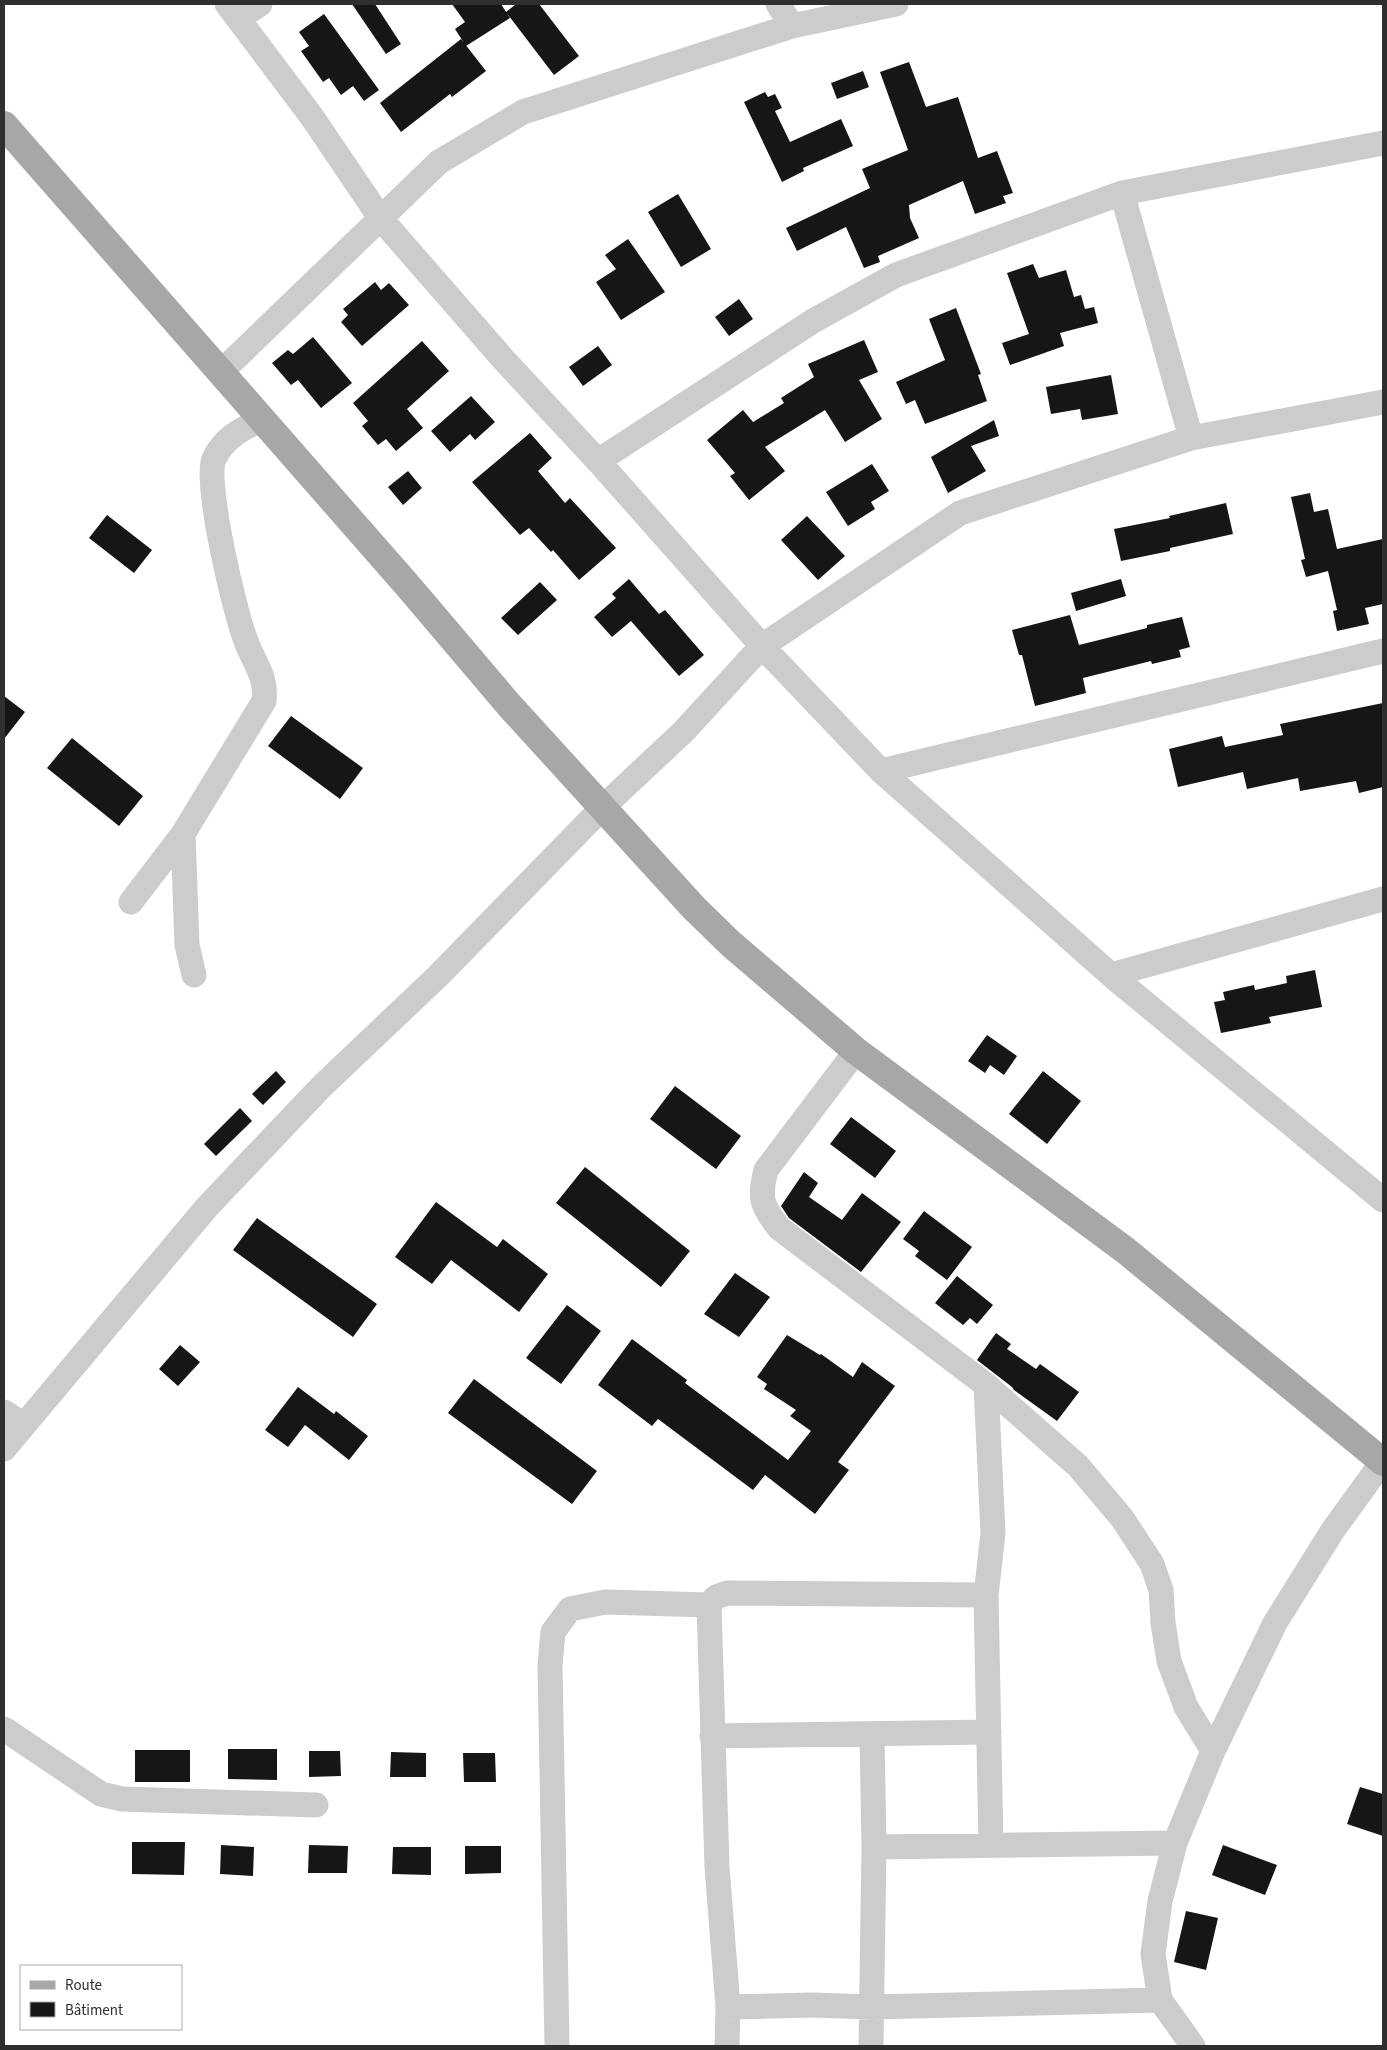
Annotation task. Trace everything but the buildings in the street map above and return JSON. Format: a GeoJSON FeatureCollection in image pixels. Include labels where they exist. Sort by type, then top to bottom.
{"type":"FeatureCollection","features":[{"type":"Feature","properties":{"kind":"main road"},"geometry":{"type":"LineString","coordinates":[[4,125],[262,419],[509,705],[694,908],[731,944],[856,1051],[1125,1250],[1383,1462]]}},
{"type":"Feature","properties":{"kind":"street"},"geometry":{"type":"LineString","coordinates":[[260,4],[233,11],[312,116],[381,219],[504,360],[598,461],[762,646],[881,771],[1111,975],[1383,1200]]}},
{"type":"Feature","properties":{"kind":"street"},"geometry":{"type":"LineString","coordinates":[[778,4],[792,26]]}},
{"type":"Feature","properties":{"kind":"street"},"geometry":{"type":"LineString","coordinates":[[221,372],[439,162],[523,112],[792,26],[896,4]]}},
{"type":"Feature","properties":{"kind":"street"},"geometry":{"type":"LineString","coordinates":[[598,461],[813,320],[896,275],[1122,193],[1383,143]]}},
{"type":"Feature","properties":{"kind":"street"},"geometry":{"type":"LineString","coordinates":[[1122,193],[1191,438]]}},
{"type":"Feature","properties":{"kind":"street"},"geometry":{"type":"LineString","coordinates":[[4,1449],[14,1418],[214,1200],[321,1087],[438,976],[603,807],[684,731],[762,646],[960,514],[1191,438],[1383,402]]}},
{"type":"Feature","properties":{"kind":"street"},"geometry":{"type":"LineString","coordinates":[[131,902],[152,878],[184,834],[264,701],[266,688],[246,641],[226,569],[212,481],[213,460],[223,445],[236,432],[262,419]]}},
{"type":"Feature","properties":{"kind":"street"},"geometry":{"type":"LineString","coordinates":[[881,771],[1383,651]]}},
{"type":"Feature","properties":{"kind":"street"},"geometry":{"type":"LineString","coordinates":[[184,834],[187,945],[194,975]]}},
{"type":"Feature","properties":{"kind":"street"},"geometry":{"type":"LineString","coordinates":[[1111,975],[1383,900]]}},
{"type":"Feature","properties":{"kind":"street"},"geometry":{"type":"LineString","coordinates":[[856,1051],[766,1170],[761,1190],[765,1210],[778,1228],[986,1385],[1078,1466],[1122,1518],[1152,1564],[1161,1590],[1162,1623],[1169,1661],[1186,1706],[1213,1751]]}},
{"type":"Feature","properties":{"kind":"street"},"geometry":{"type":"LineString","coordinates":[[986,1385],[993,1533],[986,1595],[991,1846]]}},
{"type":"Feature","properties":{"kind":"street"},"geometry":{"type":"LineString","coordinates":[[1193,2046],[1160,2000],[1154,1954],[1160,1901],[1175,1843],[1213,1751],[1274,1623],[1333,1530],[1383,1462]]}},
{"type":"Feature","properties":{"kind":"street"},"geometry":{"type":"LineString","coordinates":[[727,2046],[728,2007],[717,1867],[709,1605],[716,1597],[727,1593],[986,1595]]}},
{"type":"Feature","properties":{"kind":"street"},"geometry":{"type":"LineString","coordinates":[[557,2046],[550,1665],[554,1632],[570,1609],[606,1602],[709,1605]]}},
{"type":"Feature","properties":{"kind":"street"},"geometry":{"type":"LineString","coordinates":[[4,1729],[101,1794],[115,1797],[316,1805]]}},
{"type":"Feature","properties":{"kind":"street"},"geometry":{"type":"LineString","coordinates":[[712,1736],[989,1732]]}},
{"type":"Feature","properties":{"kind":"street"},"geometry":{"type":"LineString","coordinates":[[871,2046],[874,1847],[872,1734]]}},
{"type":"Feature","properties":{"kind":"street"},"geometry":{"type":"LineString","coordinates":[[874,1847],[1175,1843]]}},
{"type":"Feature","properties":{"kind":"street"},"geometry":{"type":"LineString","coordinates":[[728,2007],[812,2005],[872,2007],[1160,2000]]}}]}
